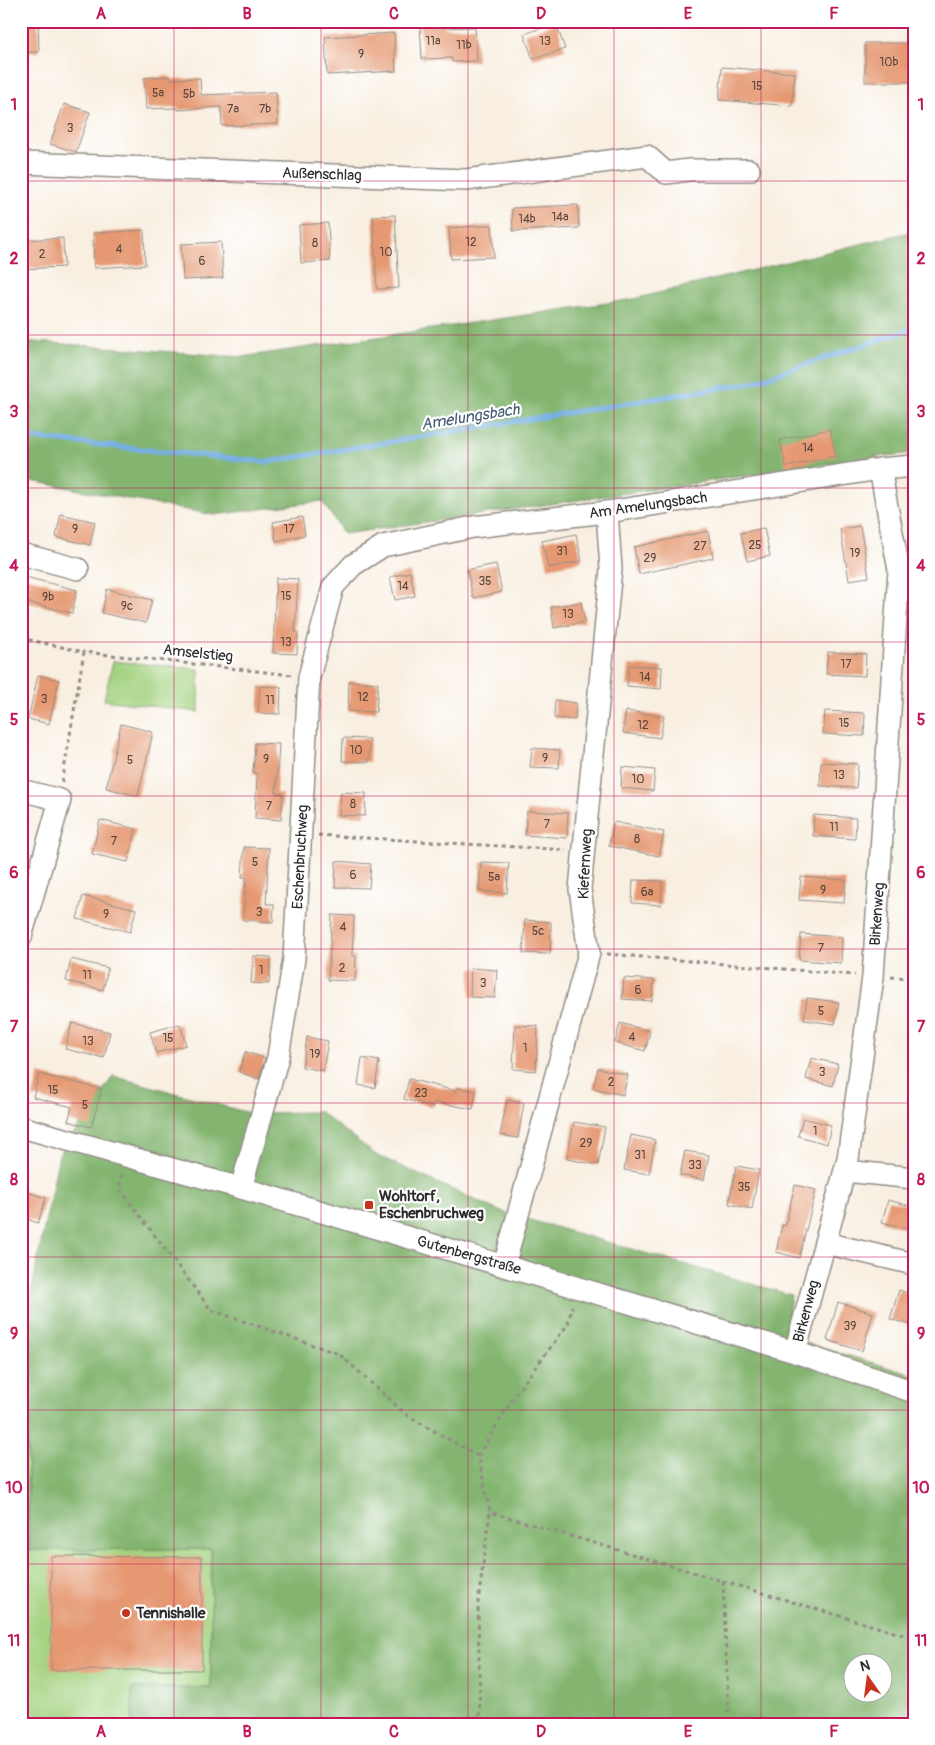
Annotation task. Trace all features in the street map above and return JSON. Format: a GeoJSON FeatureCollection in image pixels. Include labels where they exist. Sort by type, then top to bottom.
{"type":"FeatureCollection","features":[{"type":"Feature","properties":{"kind":"street","name":"Außenschlag"},"geometry":{"type":"LineString","coordinates":[[21,162],[466,180],[647,156],[666,173],[689,170],[749,170]]}},
{"type":"Feature","properties":{"kind":"street","name":"Am Amelungsbach"},"geometry":{"type":"LineString","coordinates":[[383,546],[473,527],[607,512],[880,469],[914,466]]}},
{"type":"Feature","properties":{"kind":"street","name":"Birkenweg"},"geometry":{"type":"LineString","coordinates":[[795,1352],[850,1150],[872,977],[899,570],[880,469]]}},
{"type":"Feature","properties":{"kind":"street","name":"Kiefernweg"},"geometry":{"type":"LineString","coordinates":[[504,1266],[589,953],[580,890],[612,569],[607,512]]}},
{"type":"Feature","properties":{"kind":"street","name":"Eschenbruchweg"},"geometry":{"type":"LineString","coordinates":[[241,1188],[278,1057],[294,959],[309,677],[333,587],[352,565],[383,546]]}},
{"type":"Feature","properties":{"kind":"street"},"geometry":{"type":"LineString","coordinates":[[21,554],[78,569]]}},
{"type":"Feature","properties":{"kind":"street"},"geometry":{"type":"LineString","coordinates":[[21,790],[60,800],[21,937]]}},
{"type":"Feature","properties":{"kind":"street","name":"Gutenbergstraße"},"geometry":{"type":"LineString","coordinates":[[21,1127],[241,1188],[576,1287],[795,1352],[914,1392]]}},
{"type":"Feature","properties":{"kind":"street"},"geometry":{"type":"LineString","coordinates":[[845,1171],[914,1178]]}},
{"type":"Feature","properties":{"kind":"street"},"geometry":{"type":"LineString","coordinates":[[825,1243],[914,1264]]}},
{"type":"Feature","properties":{"kind":"path","name":"Amselstieg"},"geometry":{"type":"LineString","coordinates":[[21,638],[84,652],[309,677]]}},
{"type":"Feature","properties":{"kind":"path"},"geometry":{"type":"LineString","coordinates":[[60,800],[84,652]]}},
{"type":"Feature","properties":{"kind":"path"},"geometry":{"type":"LineString","coordinates":[[301,834],[584,852]]}},
{"type":"Feature","properties":{"kind":"path"},"geometry":{"type":"LineString","coordinates":[[589,953],[872,977],[914,978]]}},
{"type":"Feature","properties":{"kind":"path"},"geometry":{"type":"LineString","coordinates":[[127,1157],[119,1188],[211,1310],[339,1354],[408,1416],[478,1456]]}},
{"type":"Feature","properties":{"kind":"path"},"geometry":{"type":"LineString","coordinates":[[480,1724],[478,1602],[490,1512],[478,1456],[517,1392],[568,1324],[576,1287]]}},
{"type":"Feature","properties":{"kind":"path"},"geometry":{"type":"LineString","coordinates":[[490,1512],[914,1638]]}},
{"type":"Feature","properties":{"kind":"path"},"geometry":{"type":"LineString","coordinates":[[722,1581],[729,1724]]}},
{"type":"Feature","properties":{"kind":"green space"},"geometry":{"type":"Polygon","coordinates":[[[914,231],[914,453],[875,457],[344,534],[322,501],[214,515],[21,479],[21,341],[242,357],[634,299],[914,231]]]}},
{"type":"Feature","properties":{"kind":"green space"},"geometry":{"type":"Polygon","coordinates":[[[113,661],[199,669],[199,712],[104,700],[113,661]]]}},
{"type":"Feature","properties":{"kind":"green space"},"geometry":{"type":"Polygon","coordinates":[[[113,1076],[249,1113],[320,1112],[376,1155],[499,1211],[791,1295],[785,1337],[914,1375],[914,1724],[132,1724],[132,1688],[211,1688],[211,1549],[29,1550],[25,1322],[59,1155],[113,1076]]]}},
{"type":"Feature","properties":{"kind":"green space"},"geometry":{"type":"Polygon","coordinates":[[[21,1306],[28,1308],[25,1322],[29,1550],[211,1549],[211,1688],[132,1688],[132,1724],[21,1724],[21,1306]]]}},
{"type":"Feature","properties":{"kind":"building"},"geometry":{"type":"Polygon","coordinates":[[[21,21],[38,21],[39,52],[21,53],[21,21]]]}},
{"type":"Feature","properties":{"kind":"building"},"geometry":{"type":"Polygon","coordinates":[[[556,23],[565,49],[533,59],[524,34],[556,23]]]}},
{"type":"Feature","properties":{"kind":"building"},"geometry":{"type":"Polygon","coordinates":[[[444,24],[445,28],[475,27],[477,61],[452,62],[452,58],[422,59],[420,25],[444,24]]]}},
{"type":"Feature","properties":{"kind":"building"},"geometry":{"type":"Polygon","coordinates":[[[394,33],[396,71],[327,75],[325,37],[394,33]]]}},
{"type":"Feature","properties":{"kind":"building"},"geometry":{"type":"Polygon","coordinates":[[[865,43],[914,43],[914,82],[865,82],[865,43]]]}},
{"type":"Feature","properties":{"kind":"building"},"geometry":{"type":"Polygon","coordinates":[[[722,67],[795,73],[792,106],[719,100],[722,67]]]}},
{"type":"Feature","properties":{"kind":"building"},"geometry":{"type":"Polygon","coordinates":[[[170,76],[170,79],[200,78],[201,95],[276,92],[278,124],[222,126],[221,107],[178,110],[178,108],[146,109],[144,78],[170,76]]]}},
{"type":"Feature","properties":{"kind":"building"},"geometry":{"type":"Polygon","coordinates":[[[64,104],[90,112],[76,152],[50,144],[64,104]]]}},
{"type":"Feature","properties":{"kind":"building"},"geometry":{"type":"Polygon","coordinates":[[[578,205],[579,228],[513,231],[512,208],[578,205]]]}},
{"type":"Feature","properties":{"kind":"building"},"geometry":{"type":"Polygon","coordinates":[[[395,215],[399,288],[377,289],[373,216],[395,215]]]}},
{"type":"Feature","properties":{"kind":"building"},"geometry":{"type":"Polygon","coordinates":[[[328,223],[330,261],[301,263],[299,225],[328,223]]]}},
{"type":"Feature","properties":{"kind":"building"},"geometry":{"type":"Polygon","coordinates":[[[492,225],[494,257],[451,259],[449,228],[492,225]]]}},
{"type":"Feature","properties":{"kind":"building"},"geometry":{"type":"Polygon","coordinates":[[[144,230],[145,265],[94,268],[93,233],[144,230]]]}},
{"type":"Feature","properties":{"kind":"building"},"geometry":{"type":"Polygon","coordinates":[[[63,238],[64,267],[21,269],[21,240],[63,238]]]}},
{"type":"Feature","properties":{"kind":"building"},"geometry":{"type":"Polygon","coordinates":[[[221,242],[223,278],[183,280],[181,244],[221,242]]]}},
{"type":"Feature","properties":{"kind":"building"},"geometry":{"type":"Polygon","coordinates":[[[830,429],[836,456],[786,467],[780,440],[830,429]]]}},
{"type":"Feature","properties":{"kind":"building"},"geometry":{"type":"Polygon","coordinates":[[[61,514],[95,522],[90,545],[56,537],[61,514]]]}},
{"type":"Feature","properties":{"kind":"building"},"geometry":{"type":"Polygon","coordinates":[[[302,517],[305,535],[276,541],[273,522],[302,517]]]}},
{"type":"Feature","properties":{"kind":"building"},"geometry":{"type":"Polygon","coordinates":[[[860,526],[869,577],[849,580],[840,529],[860,526]]]}},
{"type":"Feature","properties":{"kind":"building"},"geometry":{"type":"Polygon","coordinates":[[[764,528],[770,556],[747,561],[741,533],[764,528]]]}},
{"type":"Feature","properties":{"kind":"building"},"geometry":{"type":"Polygon","coordinates":[[[708,531],[713,558],[639,574],[634,547],[708,531]]]}},
{"type":"Feature","properties":{"kind":"building"},"geometry":{"type":"Polygon","coordinates":[[[576,534],[582,561],[548,568],[542,541],[576,534]]]}},
{"type":"Feature","properties":{"kind":"building"},"geometry":{"type":"Polygon","coordinates":[[[496,564],[502,592],[473,598],[467,570],[496,564]]]}},
{"type":"Feature","properties":{"kind":"building"},"geometry":{"type":"Polygon","coordinates":[[[410,572],[415,596],[395,600],[390,577],[410,572]]]}},
{"type":"Feature","properties":{"kind":"building"},"geometry":{"type":"Polygon","coordinates":[[[25,577],[77,590],[72,613],[21,601],[25,577]]]}},
{"type":"Feature","properties":{"kind":"building"},"geometry":{"type":"Polygon","coordinates":[[[276,578],[298,579],[295,632],[298,632],[297,654],[273,653],[276,578]]]}},
{"type":"Feature","properties":{"kind":"building"},"geometry":{"type":"Polygon","coordinates":[[[107,589],[152,600],[146,623],[102,613],[107,589]]]}},
{"type":"Feature","properties":{"kind":"building"},"geometry":{"type":"Polygon","coordinates":[[[581,602],[585,622],[554,628],[551,607],[581,602]]]}},
{"type":"Feature","properties":{"kind":"building"},"geometry":{"type":"Polygon","coordinates":[[[828,652],[866,654],[865,676],[826,674],[828,652]]]}},
{"type":"Feature","properties":{"kind":"building"},"geometry":{"type":"Polygon","coordinates":[[[629,665],[662,667],[661,689],[627,686],[629,665]]]}},
{"type":"Feature","properties":{"kind":"building"},"geometry":{"type":"Polygon","coordinates":[[[38,675],[59,680],[49,724],[28,719],[38,675]]]}},
{"type":"Feature","properties":{"kind":"building"},"geometry":{"type":"Polygon","coordinates":[[[349,681],[378,683],[376,712],[348,711],[349,681]]]}},
{"type":"Feature","properties":{"kind":"building"},"geometry":{"type":"Polygon","coordinates":[[[260,686],[281,687],[280,714],[258,713],[260,686]]]}},
{"type":"Feature","properties":{"kind":"building"},"geometry":{"type":"Polygon","coordinates":[[[555,700],[576,703],[575,720],[554,718],[555,700]]]}},
{"type":"Feature","properties":{"kind":"building"},"geometry":{"type":"Polygon","coordinates":[[[626,711],[664,716],[660,738],[623,733],[626,711]]]}},
{"type":"Feature","properties":{"kind":"building"},"geometry":{"type":"Polygon","coordinates":[[[825,711],[865,713],[864,736],[823,734],[825,711]]]}},
{"type":"Feature","properties":{"kind":"building"},"geometry":{"type":"Polygon","coordinates":[[[121,724],[153,732],[138,796],[106,788],[121,724]]]}},
{"type":"Feature","properties":{"kind":"building"},"geometry":{"type":"Polygon","coordinates":[[[343,738],[370,739],[369,762],[342,761],[343,738]]]}},
{"type":"Feature","properties":{"kind":"building"},"geometry":{"type":"Polygon","coordinates":[[[255,743],[279,744],[276,793],[283,794],[281,820],[255,818],[257,774],[253,773],[255,743]]]}},
{"type":"Feature","properties":{"kind":"building"},"geometry":{"type":"Polygon","coordinates":[[[532,748],[560,750],[559,768],[530,767],[532,748]]]}},
{"type":"Feature","properties":{"kind":"building"},"geometry":{"type":"Polygon","coordinates":[[[821,762],[858,764],[856,788],[820,786],[821,762]]]}},
{"type":"Feature","properties":{"kind":"building"},"geometry":{"type":"Polygon","coordinates":[[[622,767],[655,770],[653,791],[621,788],[622,767]]]}},
{"type":"Feature","properties":{"kind":"building"},"geometry":{"type":"Polygon","coordinates":[[[341,792],[366,793],[365,816],[339,815],[341,792]]]}},
{"type":"Feature","properties":{"kind":"building"},"geometry":{"type":"Polygon","coordinates":[[[527,811],[568,813],[567,838],[525,835],[527,811]]]}},
{"type":"Feature","properties":{"kind":"building"},"geometry":{"type":"Polygon","coordinates":[[[814,815],[856,818],[855,839],[813,836],[814,815]]]}},
{"type":"Feature","properties":{"kind":"building"},"geometry":{"type":"Polygon","coordinates":[[[100,820],[136,829],[128,862],[92,854],[100,820]]]}},
{"type":"Feature","properties":{"kind":"building"},"geometry":{"type":"Polygon","coordinates":[[[614,822],[664,832],[659,856],[609,846],[614,822]]]}},
{"type":"Feature","properties":{"kind":"building"},"geometry":{"type":"Polygon","coordinates":[[[244,847],[269,848],[266,904],[274,904],[273,922],[243,920],[246,877],[242,877],[244,847]]]}},
{"type":"Feature","properties":{"kind":"building"},"geometry":{"type":"Polygon","coordinates":[[[336,861],[371,864],[369,888],[335,887],[336,861]]]}},
{"type":"Feature","properties":{"kind":"building"},"geometry":{"type":"Polygon","coordinates":[[[481,862],[509,863],[507,893],[479,891],[481,862]]]}},
{"type":"Feature","properties":{"kind":"building"},"geometry":{"type":"Polygon","coordinates":[[[801,877],[846,880],[844,903],[799,900],[801,877]]]}},
{"type":"Feature","properties":{"kind":"building"},"geometry":{"type":"Polygon","coordinates":[[[633,880],[662,881],[661,905],[632,903],[633,880]]]}},
{"type":"Feature","properties":{"kind":"building"},"geometry":{"type":"Polygon","coordinates":[[[83,896],[136,909],[130,932],[77,919],[83,896]]]}},
{"type":"Feature","properties":{"kind":"building"},"geometry":{"type":"Polygon","coordinates":[[[332,915],[354,916],[352,956],[356,956],[355,981],[328,980],[332,915]]]}},
{"type":"Feature","properties":{"kind":"building"},"geometry":{"type":"Polygon","coordinates":[[[525,920],[551,922],[550,954],[523,953],[525,920]]]}},
{"type":"Feature","properties":{"kind":"building"},"geometry":{"type":"Polygon","coordinates":[[[801,934],[842,937],[841,963],[799,960],[801,934]]]}},
{"type":"Feature","properties":{"kind":"building"},"geometry":{"type":"Polygon","coordinates":[[[253,956],[271,957],[269,984],[251,983],[253,956]]]}},
{"type":"Feature","properties":{"kind":"building"},"geometry":{"type":"Polygon","coordinates":[[[71,959],[108,968],[103,990],[66,981],[71,959]]]}},
{"type":"Feature","properties":{"kind":"building"},"geometry":{"type":"Polygon","coordinates":[[[471,968],[497,970],[495,998],[470,997],[471,968]]]}},
{"type":"Feature","properties":{"kind":"building"},"geometry":{"type":"Polygon","coordinates":[[[624,978],[654,980],[652,1001],[622,999],[624,978]]]}},
{"type":"Feature","properties":{"kind":"building"},"geometry":{"type":"Polygon","coordinates":[[[807,998],[839,1002],[835,1024],[804,1020],[807,998]]]}},
{"type":"Feature","properties":{"kind":"building"},"geometry":{"type":"Polygon","coordinates":[[[72,1023],[110,1032],[104,1058],[65,1049],[72,1023]]]}},
{"type":"Feature","properties":{"kind":"building"},"geometry":{"type":"Polygon","coordinates":[[[620,1023],[650,1031],[645,1051],[615,1043],[620,1023]]]}},
{"type":"Feature","properties":{"kind":"building"},"geometry":{"type":"Polygon","coordinates":[[[180,1024],[186,1045],[156,1053],[150,1032],[180,1024]]]}},
{"type":"Feature","properties":{"kind":"building"},"geometry":{"type":"Polygon","coordinates":[[[515,1025],[538,1026],[536,1071],[513,1069],[515,1025]]]}},
{"type":"Feature","properties":{"kind":"building"},"geometry":{"type":"Polygon","coordinates":[[[307,1037],[328,1041],[323,1071],[302,1067],[307,1037]]]}},
{"type":"Feature","properties":{"kind":"building"},"geometry":{"type":"Polygon","coordinates":[[[245,1052],[265,1058],[259,1079],[239,1072],[245,1052]]]}},
{"type":"Feature","properties":{"kind":"building"},"geometry":{"type":"Polygon","coordinates":[[[362,1058],[379,1061],[375,1088],[358,1085],[362,1058]]]}},
{"type":"Feature","properties":{"kind":"building"},"geometry":{"type":"Polygon","coordinates":[[[811,1058],[838,1064],[833,1086],[806,1079],[811,1058]]]}},
{"type":"Feature","properties":{"kind":"building"},"geometry":{"type":"Polygon","coordinates":[[[598,1068],[628,1075],[623,1095],[593,1088],[598,1068]]]}},
{"type":"Feature","properties":{"kind":"building"},"geometry":{"type":"Polygon","coordinates":[[[39,1074],[102,1089],[91,1127],[68,1121],[72,1107],[33,1097],[39,1074]]]}},
{"type":"Feature","properties":{"kind":"building"},"geometry":{"type":"Polygon","coordinates":[[[409,1079],[456,1091],[457,1088],[476,1091],[473,1109],[434,1102],[433,1107],[404,1099],[409,1079]]]}},
{"type":"Feature","properties":{"kind":"building"},"geometry":{"type":"Polygon","coordinates":[[[507,1100],[524,1103],[518,1138],[500,1135],[507,1100]]]}},
{"type":"Feature","properties":{"kind":"building"},"geometry":{"type":"Polygon","coordinates":[[[803,1118],[831,1125],[827,1144],[798,1136],[803,1118]]]}},
{"type":"Feature","properties":{"kind":"building"},"geometry":{"type":"Polygon","coordinates":[[[574,1122],[605,1127],[598,1165],[567,1159],[574,1122]]]}},
{"type":"Feature","properties":{"kind":"building"},"geometry":{"type":"Polygon","coordinates":[[[631,1135],[655,1140],[649,1174],[624,1170],[631,1135]]]}},
{"type":"Feature","properties":{"kind":"building"},"geometry":{"type":"Polygon","coordinates":[[[685,1151],[709,1155],[704,1180],[680,1175],[685,1151]]]}},
{"type":"Feature","properties":{"kind":"building"},"geometry":{"type":"Polygon","coordinates":[[[736,1166],[759,1170],[752,1209],[729,1204],[736,1166]]]}},
{"type":"Feature","properties":{"kind":"building"},"geometry":{"type":"Polygon","coordinates":[[[795,1185],[816,1190],[799,1258],[776,1252],[782,1225],[785,1226],[795,1185]]]}},
{"type":"Feature","properties":{"kind":"building"},"geometry":{"type":"Polygon","coordinates":[[[21,1190],[46,1198],[38,1223],[21,1217],[21,1190]]]}},
{"type":"Feature","properties":{"kind":"building"},"geometry":{"type":"Polygon","coordinates":[[[888,1200],[914,1207],[912,1230],[882,1222],[888,1200]]]}},
{"type":"Feature","properties":{"kind":"building"},"geometry":{"type":"Polygon","coordinates":[[[899,1290],[914,1295],[914,1326],[890,1319],[899,1290]]]}},
{"type":"Feature","properties":{"kind":"building"},"geometry":{"type":"Polygon","coordinates":[[[838,1302],[873,1313],[862,1351],[827,1340],[838,1302]]]}},
{"type":"Feature","properties":{"kind":"building","name":"Tennishalle"},"geometry":{"type":"Polygon","coordinates":[[[51,1556],[202,1557],[202,1670],[51,1670],[51,1556]]]}},
{"type":"Feature","properties":{"kind":"waterway","name":"Amelungsbach"},"geometry":{"type":"LineString","coordinates":[[21,437],[267,462],[750,383],[914,328]]}},
{"type":"Feature","properties":{"kind":"place","name":"Wohltorf, Eschenbruchweg"},"geometry":{"type":"Point","coordinates":[369,1205]}},
{"type":"Feature","properties":{"kind":"place","name":"Tennishalle"},"geometry":{"type":"Point","coordinates":[126,1613]}}]}
